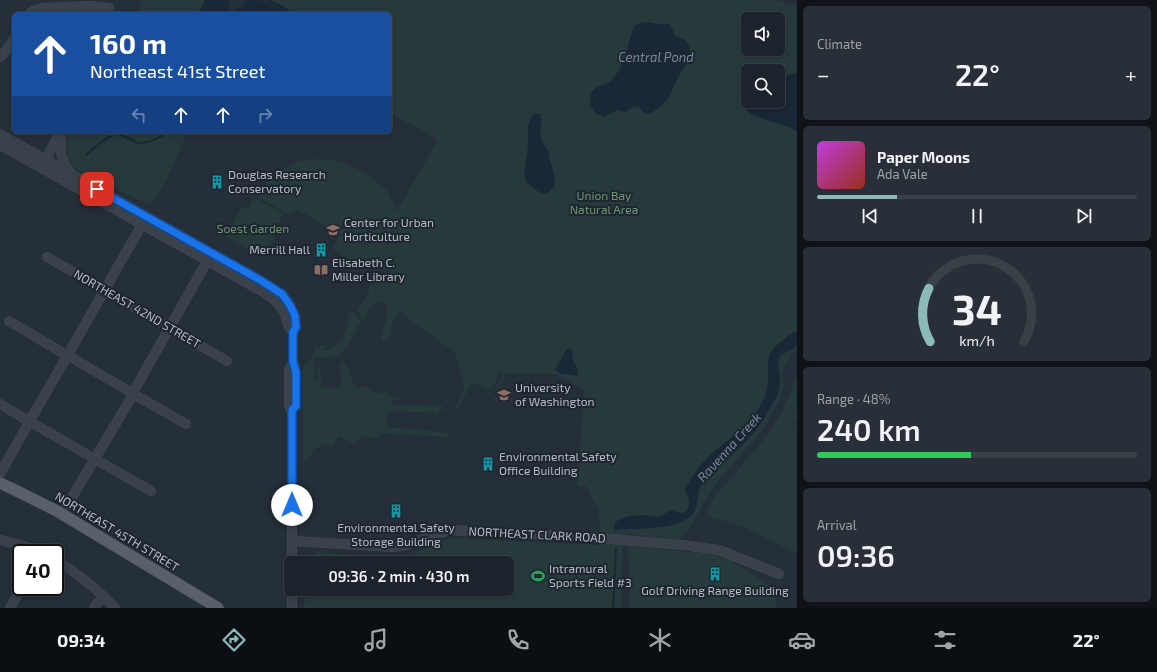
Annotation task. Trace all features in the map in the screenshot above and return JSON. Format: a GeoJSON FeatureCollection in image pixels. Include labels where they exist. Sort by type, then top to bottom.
{"type":"FeatureCollection","features":[{"type":"Feature","properties":{"kind":"main road","name":"NORTHEAST 45TH STREET"},"geometry":{"type":"LineString","coordinates":[[0,483],[62,514],[218,608]]}},
{"type":"Feature","properties":{"kind":"street"},"geometry":{"type":"LineString","coordinates":[[32,12],[43,8],[89,6],[109,7]]}},
{"type":"Feature","properties":{"kind":"street"},"geometry":{"type":"LineString","coordinates":[[0,57],[12,42]]}},
{"type":"Feature","properties":{"kind":"street"},"geometry":{"type":"LineString","coordinates":[[0,134],[72,175],[144,220]]}},
{"type":"Feature","properties":{"kind":"street"},"geometry":{"type":"LineString","coordinates":[[41,168],[60,134]]}},
{"type":"Feature","properties":{"kind":"street"},"geometry":{"type":"LineString","coordinates":[[61,134],[62,159],[64,165],[72,175]]}},
{"type":"Feature","properties":{"kind":"street"},"geometry":{"type":"LineString","coordinates":[[0,145],[41,168],[144,220],[210,257],[260,280],[282,294],[290,305],[295,316],[296,327],[293,332],[293,362],[296,372],[296,406],[292,410],[292,556]]}},
{"type":"Feature","properties":{"kind":"street"},"geometry":{"type":"LineString","coordinates":[[0,474],[144,220]]}},
{"type":"Feature","properties":{"kind":"street","name":"NORTHEAST 42ND STREET"},"geometry":{"type":"LineString","coordinates":[[47,257],[227,361]]}},
{"type":"Feature","properties":{"kind":"street"},"geometry":{"type":"LineString","coordinates":[[62,514],[133,394],[210,257]]}},
{"type":"Feature","properties":{"kind":"street"},"geometry":{"type":"LineString","coordinates":[[9,321],[186,424]]}},
{"type":"Feature","properties":{"kind":"street"},"geometry":{"type":"LineString","coordinates":[[0,404],[151,491]]}},
{"type":"Feature","properties":{"kind":"street","name":"NORTHEAST CLARK ROAD"},"geometry":{"type":"LineString","coordinates":[[292,541],[394,547],[406,545],[449,530],[603,539],[682,545],[719,550],[779,574]]}},
{"type":"Feature","properties":{"kind":"street"},"geometry":{"type":"LineString","coordinates":[[0,540],[14,544]]}},
{"type":"Feature","properties":{"kind":"street"},"geometry":{"type":"LineString","coordinates":[[64,566],[84,579],[115,608]]}},
{"type":"Feature","properties":{"kind":"street"},"geometry":{"type":"LineString","coordinates":[[10,608],[17,596]]}},
{"type":"Feature","properties":{"kind":"street"},"geometry":{"type":"LineString","coordinates":[[292,596],[292,608]]}},
{"type":"Feature","properties":{"kind":"street"},"geometry":{"type":"LineString","coordinates":[[94,608],[96,604],[104,597]]}},
{"type":"Feature","properties":{"kind":"green space"},"geometry":{"type":"Polygon","coordinates":[[[141,0],[205,0],[199,12],[139,12],[141,0]]]}},
{"type":"Feature","properties":{"kind":"green space","name":"Union Bay Natural Area"},"geometry":{"type":"Polygon","coordinates":[[[271,0],[775,0],[797,7],[797,331],[774,348],[771,353],[768,363],[768,389],[757,410],[736,435],[706,459],[698,468],[686,487],[689,499],[687,510],[680,513],[671,510],[659,517],[645,515],[629,516],[617,521],[616,530],[651,528],[677,523],[695,510],[702,483],[751,436],[766,416],[777,395],[780,376],[778,366],[781,356],[797,346],[797,351],[791,355],[782,371],[784,384],[780,398],[768,421],[758,435],[713,487],[690,527],[684,534],[677,540],[623,534],[621,608],[304,608],[305,596],[514,596],[514,556],[406,556],[451,538],[600,545],[599,510],[586,486],[577,485],[585,390],[556,374],[506,373],[496,394],[503,373],[499,372],[492,389],[490,388],[490,390],[471,382],[459,408],[456,407],[465,387],[456,356],[450,346],[449,347],[439,342],[440,340],[421,329],[401,312],[394,319],[390,336],[384,342],[381,340],[387,315],[387,304],[376,301],[369,309],[364,322],[357,309],[370,293],[366,290],[391,270],[372,268],[360,270],[355,264],[334,250],[333,247],[340,234],[298,210],[289,215],[259,198],[273,174],[298,162],[321,159],[332,160],[354,167],[383,187],[397,211],[437,142],[434,137],[392,114],[392,12],[288,12],[289,10],[275,4],[271,0]]]}},
{"type":"Feature","properties":{"kind":"green space"},"geometry":{"type":"Polygon","coordinates":[[[70,134],[186,134],[162,188],[150,205],[79,172],[72,163],[68,153],[67,143],[70,134]]]}},
{"type":"Feature","properties":{"kind":"green space","name":"Soest Garden"},"geometry":{"type":"Polygon","coordinates":[[[254,197],[283,214],[273,232],[276,235],[263,258],[226,237],[242,206],[248,209],[254,197]]]}},
{"type":"Feature","properties":{"kind":"green space"},"geometry":{"type":"Polygon","coordinates":[[[354,312],[362,324],[359,325],[346,348],[339,354],[332,357],[315,358],[313,364],[316,370],[313,376],[316,381],[318,380],[318,368],[320,364],[321,387],[341,388],[340,362],[343,361],[349,370],[355,386],[365,386],[377,394],[389,393],[390,396],[401,399],[391,401],[391,405],[441,406],[446,409],[438,410],[439,413],[388,411],[386,427],[449,433],[448,437],[381,433],[377,438],[361,436],[355,444],[339,436],[332,446],[325,443],[313,450],[312,455],[303,463],[303,367],[311,359],[314,348],[326,345],[323,350],[325,351],[340,341],[346,332],[348,314],[354,312]]]}},
{"type":"Feature","properties":{"kind":"green space"},"geometry":{"type":"Polygon","coordinates":[[[797,376],[797,424],[791,419],[790,420],[797,426],[797,551],[793,552],[748,529],[709,517],[706,513],[717,494],[758,447],[782,413],[797,376]]]}},
{"type":"Feature","properties":{"kind":"green space"},"geometry":{"type":"Polygon","coordinates":[[[628,546],[710,554],[728,559],[774,588],[777,608],[630,608],[628,546]]]}},
{"type":"Feature","properties":{"kind":"green space","name":"Union Bay Natural Area"},"geometry":{"type":"Polygon","coordinates":[[[318,551],[320,553],[382,556],[313,556],[318,551]]]}},
{"type":"Feature","properties":{"kind":"water"},"geometry":{"type":"Polygon","coordinates":[[[205,0],[229,0],[228,12],[199,12],[205,0]]]}},
{"type":"Feature","properties":{"kind":"water"},"geometry":{"type":"Polygon","coordinates":[[[245,0],[267,2],[271,0],[289,10],[288,12],[235,12],[238,7],[242,7],[245,0]]]}},
{"type":"Feature","properties":{"kind":"water","name":"Central Pond"},"geometry":{"type":"Polygon","coordinates":[[[647,22],[670,24],[674,35],[688,43],[690,58],[679,75],[669,97],[659,108],[651,113],[644,113],[639,107],[634,106],[626,112],[617,110],[604,117],[596,114],[590,106],[591,93],[597,87],[612,80],[626,57],[634,26],[647,22]]]}},
{"type":"Feature","properties":{"kind":"water"},"geometry":{"type":"Polygon","coordinates":[[[797,73],[797,131],[757,117],[745,108],[785,108],[785,74],[797,73]]]}},
{"type":"Feature","properties":{"kind":"water"},"geometry":{"type":"Polygon","coordinates":[[[536,113],[540,114],[541,116],[541,138],[548,151],[555,178],[552,189],[545,193],[540,192],[529,185],[525,176],[528,149],[528,127],[533,115],[536,113]]]}},
{"type":"Feature","properties":{"kind":"water","name":"Ravenna Creek"},"geometry":{"type":"Polygon","coordinates":[[[797,331],[797,346],[781,355],[779,358],[779,388],[777,395],[768,411],[751,436],[702,483],[696,508],[692,515],[680,523],[672,525],[655,528],[623,529],[614,531],[614,525],[617,521],[629,516],[645,515],[659,517],[671,510],[678,513],[687,511],[689,507],[689,498],[685,490],[688,483],[703,463],[744,427],[758,410],[765,397],[767,388],[768,359],[770,353],[781,342],[797,331]]]}},
{"type":"Feature","properties":{"kind":"water"},"geometry":{"type":"Polygon","coordinates":[[[570,348],[573,351],[572,360],[577,367],[577,376],[559,373],[555,370],[566,350],[570,348]]]}},
{"type":"Feature","properties":{"kind":"waterway"},"geometry":{"type":"LineString","coordinates":[[86,155],[104,140],[115,134]]}},
{"type":"Feature","properties":{"kind":"waterway"},"geometry":{"type":"LineString","coordinates":[[119,134],[138,143],[146,143],[164,134]]}},
{"type":"Feature","properties":{"kind":"waterway","name":"Ravenna Creek"},"geometry":{"type":"LineString","coordinates":[[613,608],[616,548]]}},
{"type":"Feature","properties":{"kind":"place","name":"Douglas Research Conservatory"},"geometry":{"type":"Point","coordinates":[217,182]}},
{"type":"Feature","properties":{"kind":"place","name":"Center for Urban Horticulture"},"geometry":{"type":"Point","coordinates":[333,230]}},
{"type":"Feature","properties":{"kind":"place","name":"Merrill Hall"},"geometry":{"type":"Point","coordinates":[321,250]}},
{"type":"Feature","properties":{"kind":"place","name":"Elisabeth C. Miller Library"},"geometry":{"type":"Point","coordinates":[321,270]}},
{"type":"Feature","properties":{"kind":"place","name":"University of Washington"},"geometry":{"type":"Point","coordinates":[504,395]}},
{"type":"Feature","properties":{"kind":"place","name":"Environmental Safety Office Building"},"geometry":{"type":"Point","coordinates":[488,464]}},
{"type":"Feature","properties":{"kind":"place","name":"Environmental Safety Storage Building"},"geometry":{"type":"Point","coordinates":[396,511]}},
{"type":"Feature","properties":{"kind":"place","name":"Golf Driving Range Building"},"geometry":{"type":"Point","coordinates":[715,574]}},
{"type":"Feature","properties":{"kind":"place","name":"Intramural Sports Field #3"},"geometry":{"type":"Point","coordinates":[538,576]}},
{"type":"Feature","properties":{"kind":"route"},"geometry":{"type":"LineString","coordinates":[[97,189],[260,280],[282,294],[287,300],[295,316],[296,327],[293,332],[293,362],[296,372],[296,406],[292,410],[292,505]]}}]}
